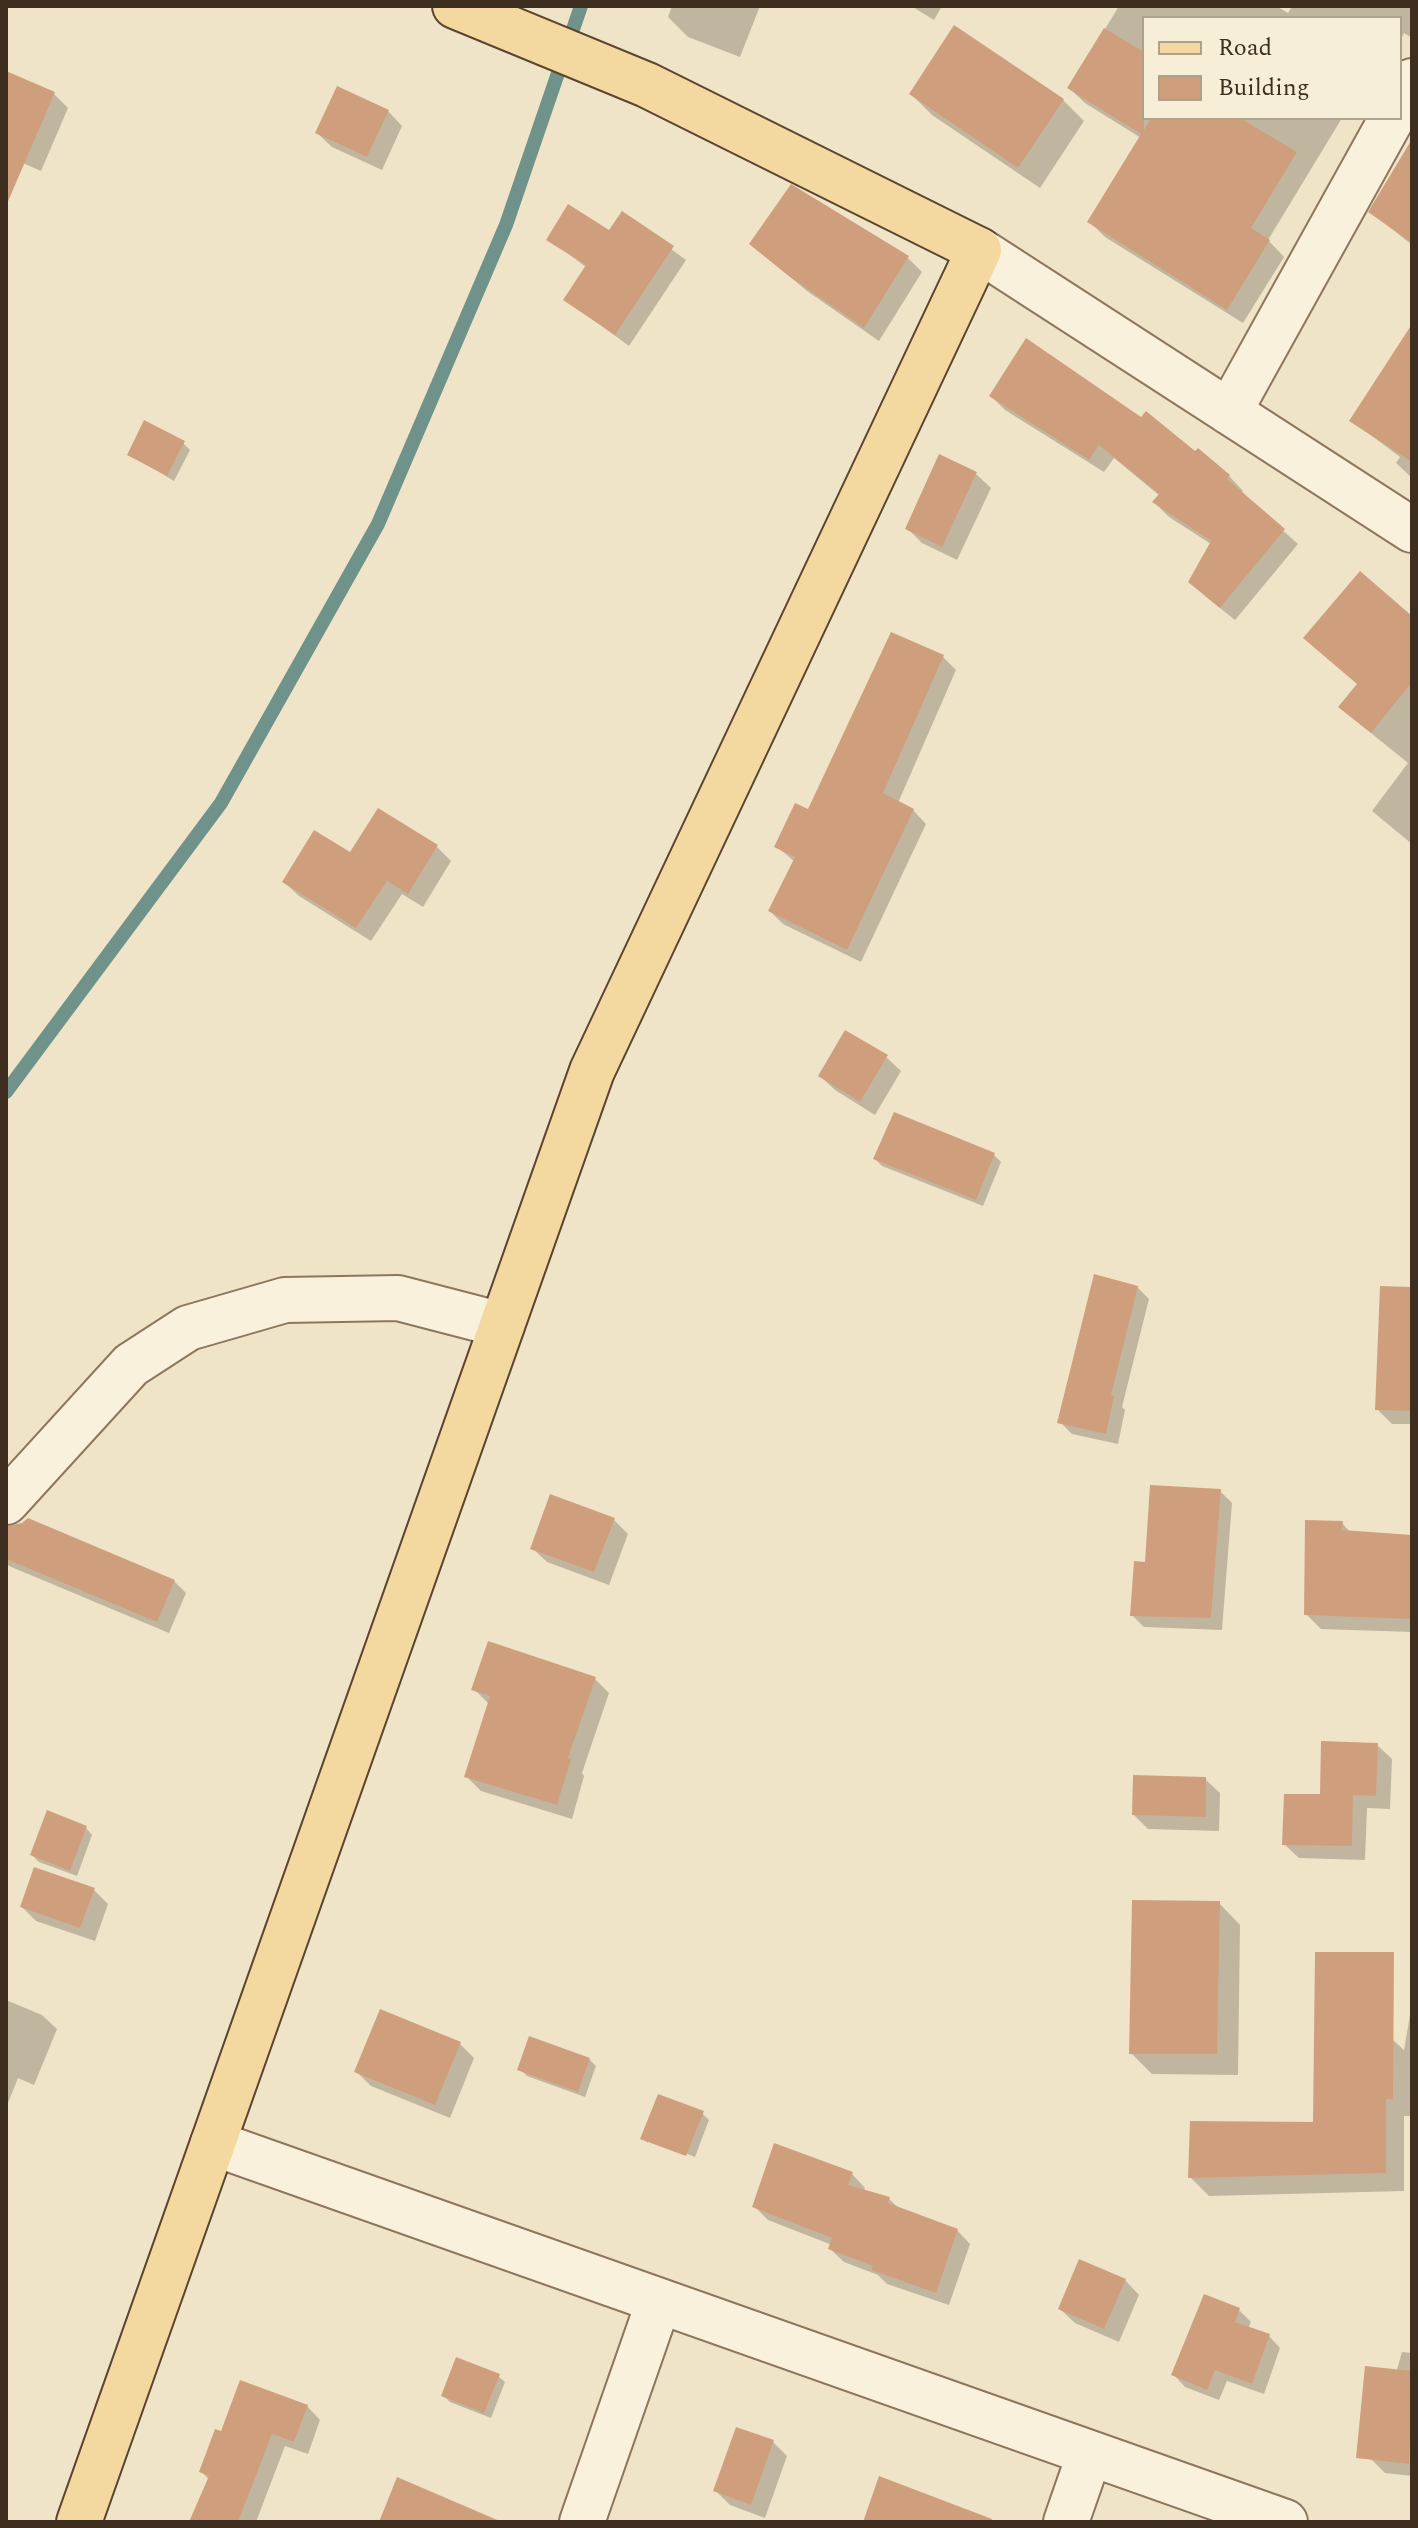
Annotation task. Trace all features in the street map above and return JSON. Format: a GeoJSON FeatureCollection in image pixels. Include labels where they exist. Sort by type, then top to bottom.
{"type":"FeatureCollection","features":[{"type":"Feature","properties":{"kind":"main road"},"geometry":{"type":"LineString","coordinates":[[79,2522],[592,1071],[979,250],[647,85],[455,6]]}},
{"type":"Feature","properties":{"kind":"street"},"geometry":{"type":"LineString","coordinates":[[1402,99],[1412,81]]}},
{"type":"Feature","properties":{"kind":"street"},"geometry":{"type":"LineString","coordinates":[[1229,412],[1391,120]]}},
{"type":"Feature","properties":{"kind":"street"},"geometry":{"type":"LineString","coordinates":[[979,250],[1412,530]]}},
{"type":"Feature","properties":{"kind":"street"},"geometry":{"type":"LineString","coordinates":[[6,1502],[131,1365],[188,1328],[285,1300],[398,1298],[502,1325]]}},
{"type":"Feature","properties":{"kind":"street"},"geometry":{"type":"LineString","coordinates":[[213,2143],[1285,2522]]}},
{"type":"Feature","properties":{"kind":"street"},"geometry":{"type":"LineString","coordinates":[[582,2522],[659,2301]]}},
{"type":"Feature","properties":{"kind":"street"},"geometry":{"type":"LineString","coordinates":[[1066,2522],[1090,2453]]}},
{"type":"Feature","properties":{"kind":"building"},"geometry":{"type":"Polygon","coordinates":[[[954,25],[1064,99],[1018,168],[909,94],[954,25]]]}},
{"type":"Feature","properties":{"kind":"building"},"geometry":{"type":"Polygon","coordinates":[[[1104,28],[1142,51],[1144,130],[1150,120],[1243,120],[1297,152],[1251,228],[1270,240],[1227,310],[1087,222],[1141,134],[1067,88],[1104,28]]]}},
{"type":"Feature","properties":{"kind":"building"},"geometry":{"type":"Polygon","coordinates":[[[6,71],[55,92],[6,206],[6,71]]]}},
{"type":"Feature","properties":{"kind":"building"},"geometry":{"type":"Polygon","coordinates":[[[337,86],[389,110],[367,157],[315,133],[337,86]]]}},
{"type":"Feature","properties":{"kind":"building"},"geometry":{"type":"Polygon","coordinates":[[[1412,139],[1412,243],[1368,212],[1412,139]]]}},
{"type":"Feature","properties":{"kind":"building"},"geometry":{"type":"Polygon","coordinates":[[[791,184],[909,256],[864,328],[790,277],[749,244],[791,184]]]}},
{"type":"Feature","properties":{"kind":"building"},"geometry":{"type":"Polygon","coordinates":[[[568,204],[609,230],[622,211],[674,246],[615,335],[563,300],[586,265],[546,240],[568,204]]]}},
{"type":"Feature","properties":{"kind":"building"},"geometry":{"type":"Polygon","coordinates":[[[1412,324],[1412,462],[1349,421],[1412,324]]]}},
{"type":"Feature","properties":{"kind":"building"},"geometry":{"type":"Polygon","coordinates":[[[1026,338],[1141,417],[1146,411],[1195,451],[1198,448],[1230,475],[1227,479],[1285,529],[1220,608],[1188,582],[1211,541],[1152,502],[1159,494],[1099,445],[1089,460],[989,396],[1026,338]]]}},
{"type":"Feature","properties":{"kind":"building"},"geometry":{"type":"Polygon","coordinates":[[[144,420],[185,441],[167,476],[127,455],[144,420]]]}},
{"type":"Feature","properties":{"kind":"building"},"geometry":{"type":"Polygon","coordinates":[[[939,454],[977,472],[942,547],[905,529],[939,454]]]}},
{"type":"Feature","properties":{"kind":"building"},"geometry":{"type":"Polygon","coordinates":[[[1360,571],[1412,616],[1412,682],[1371,733],[1338,707],[1357,684],[1303,638],[1360,571]]]}},
{"type":"Feature","properties":{"kind":"building"},"geometry":{"type":"Polygon","coordinates":[[[891,632],[944,655],[883,793],[914,809],[847,950],[768,911],[795,857],[774,847],[795,803],[808,809],[891,632]]]}},
{"type":"Feature","properties":{"kind":"building"},"geometry":{"type":"Polygon","coordinates":[[[378,808],[438,845],[408,894],[387,881],[356,928],[282,882],[314,830],[350,852],[378,808]]]}},
{"type":"Feature","properties":{"kind":"building"},"geometry":{"type":"Polygon","coordinates":[[[845,1030],[888,1055],[860,1102],[818,1076],[845,1030]]]}},
{"type":"Feature","properties":{"kind":"building"},"geometry":{"type":"Polygon","coordinates":[[[894,1112],[995,1153],[976,1200],[873,1159],[894,1112]]]}},
{"type":"Feature","properties":{"kind":"building"},"geometry":{"type":"Polygon","coordinates":[[[1094,1274],[1138,1286],[1111,1395],[1114,1396],[1106,1434],[1057,1423],[1094,1274]]]}},
{"type":"Feature","properties":{"kind":"building"},"geometry":{"type":"Polygon","coordinates":[[[1380,1286],[1412,1287],[1412,1411],[1375,1410],[1380,1286]]]}},
{"type":"Feature","properties":{"kind":"building"},"geometry":{"type":"Polygon","coordinates":[[[1150,1485],[1221,1489],[1211,1618],[1130,1616],[1134,1561],[1145,1562],[1150,1485]]]}},
{"type":"Feature","properties":{"kind":"building"},"geometry":{"type":"Polygon","coordinates":[[[550,1494],[615,1518],[594,1572],[530,1549],[550,1494]]]}},
{"type":"Feature","properties":{"kind":"building"},"geometry":{"type":"Polygon","coordinates":[[[28,1518],[175,1580],[157,1622],[6,1559],[6,1526],[22,1523],[28,1518]]]}},
{"type":"Feature","properties":{"kind":"building"},"geometry":{"type":"Polygon","coordinates":[[[1305,1520],[1343,1521],[1342,1530],[1412,1535],[1412,1619],[1304,1615],[1305,1520]]]}},
{"type":"Feature","properties":{"kind":"building"},"geometry":{"type":"Polygon","coordinates":[[[488,1641],[596,1677],[568,1758],[571,1759],[557,1805],[464,1777],[490,1696],[471,1690],[488,1641]]]}},
{"type":"Feature","properties":{"kind":"building"},"geometry":{"type":"Polygon","coordinates":[[[1321,1741],[1378,1743],[1376,1796],[1353,1795],[1352,1846],[1282,1845],[1284,1794],[1320,1794],[1321,1741]]]}},
{"type":"Feature","properties":{"kind":"building"},"geometry":{"type":"Polygon","coordinates":[[[1133,1775],[1206,1777],[1206,1817],[1132,1815],[1133,1775]]]}},
{"type":"Feature","properties":{"kind":"building"},"geometry":{"type":"Polygon","coordinates":[[[47,1810],[87,1826],[70,1871],[30,1855],[47,1810]]]}},
{"type":"Feature","properties":{"kind":"building"},"geometry":{"type":"Polygon","coordinates":[[[34,1867],[95,1888],[80,1928],[20,1907],[34,1867]]]}},
{"type":"Feature","properties":{"kind":"building"},"geometry":{"type":"Polygon","coordinates":[[[1132,1900],[1220,1901],[1217,2054],[1129,2054],[1132,1900]]]}},
{"type":"Feature","properties":{"kind":"building"},"geometry":{"type":"Polygon","coordinates":[[[1315,1952],[1394,1952],[1393,2099],[1386,2099],[1386,2173],[1188,2178],[1190,2121],[1313,2122],[1315,1952]]]}},
{"type":"Feature","properties":{"kind":"building"},"geometry":{"type":"Polygon","coordinates":[[[380,2009],[461,2042],[435,2105],[354,2072],[380,2009]]]}},
{"type":"Feature","properties":{"kind":"building"},"geometry":{"type":"Polygon","coordinates":[[[529,2036],[590,2058],[578,2092],[517,2070],[529,2036]]]}},
{"type":"Feature","properties":{"kind":"building"},"geometry":{"type":"Polygon","coordinates":[[[658,2094],[704,2111],[686,2156],[640,2139],[658,2094]]]}},
{"type":"Feature","properties":{"kind":"building"},"geometry":{"type":"Polygon","coordinates":[[[774,2143],[853,2172],[848,2185],[890,2197],[888,2203],[958,2229],[936,2293],[871,2270],[873,2266],[828,2249],[832,2238],[752,2207],[774,2143]]]}},
{"type":"Feature","properties":{"kind":"building"},"geometry":{"type":"Polygon","coordinates":[[[1079,2259],[1126,2279],[1104,2329],[1058,2309],[1079,2259]]]}},
{"type":"Feature","properties":{"kind":"building"},"geometry":{"type":"Polygon","coordinates":[[[1204,2294],[1240,2308],[1235,2322],[1270,2334],[1252,2384],[1215,2370],[1207,2390],[1171,2375],[1204,2294]]]}},
{"type":"Feature","properties":{"kind":"building"},"geometry":{"type":"Polygon","coordinates":[[[456,2357],[500,2374],[484,2413],[441,2396],[456,2357]]]}},
{"type":"Feature","properties":{"kind":"building"},"geometry":{"type":"Polygon","coordinates":[[[1365,2366],[1412,2371],[1409,2464],[1356,2458],[1365,2366]]]}},
{"type":"Feature","properties":{"kind":"building"},"geometry":{"type":"Polygon","coordinates":[[[240,2380],[308,2405],[294,2442],[272,2434],[238,2522],[189,2522],[209,2476],[199,2472],[215,2429],[221,2431],[240,2380]]]}},
{"type":"Feature","properties":{"kind":"building"},"geometry":{"type":"Polygon","coordinates":[[[736,2427],[774,2440],[751,2505],[713,2491],[736,2427]]]}},
{"type":"Feature","properties":{"kind":"building"},"geometry":{"type":"Polygon","coordinates":[[[879,2476],[992,2519],[991,2522],[863,2522],[879,2476]]]}},
{"type":"Feature","properties":{"kind":"building"},"geometry":{"type":"Polygon","coordinates":[[[397,2477],[502,2522],[379,2522],[397,2477]]]}},
{"type":"Feature","properties":{"kind":"waterway"},"geometry":{"type":"LineString","coordinates":[[6,1092],[221,803],[378,524],[506,225],[581,6]]}}]}
